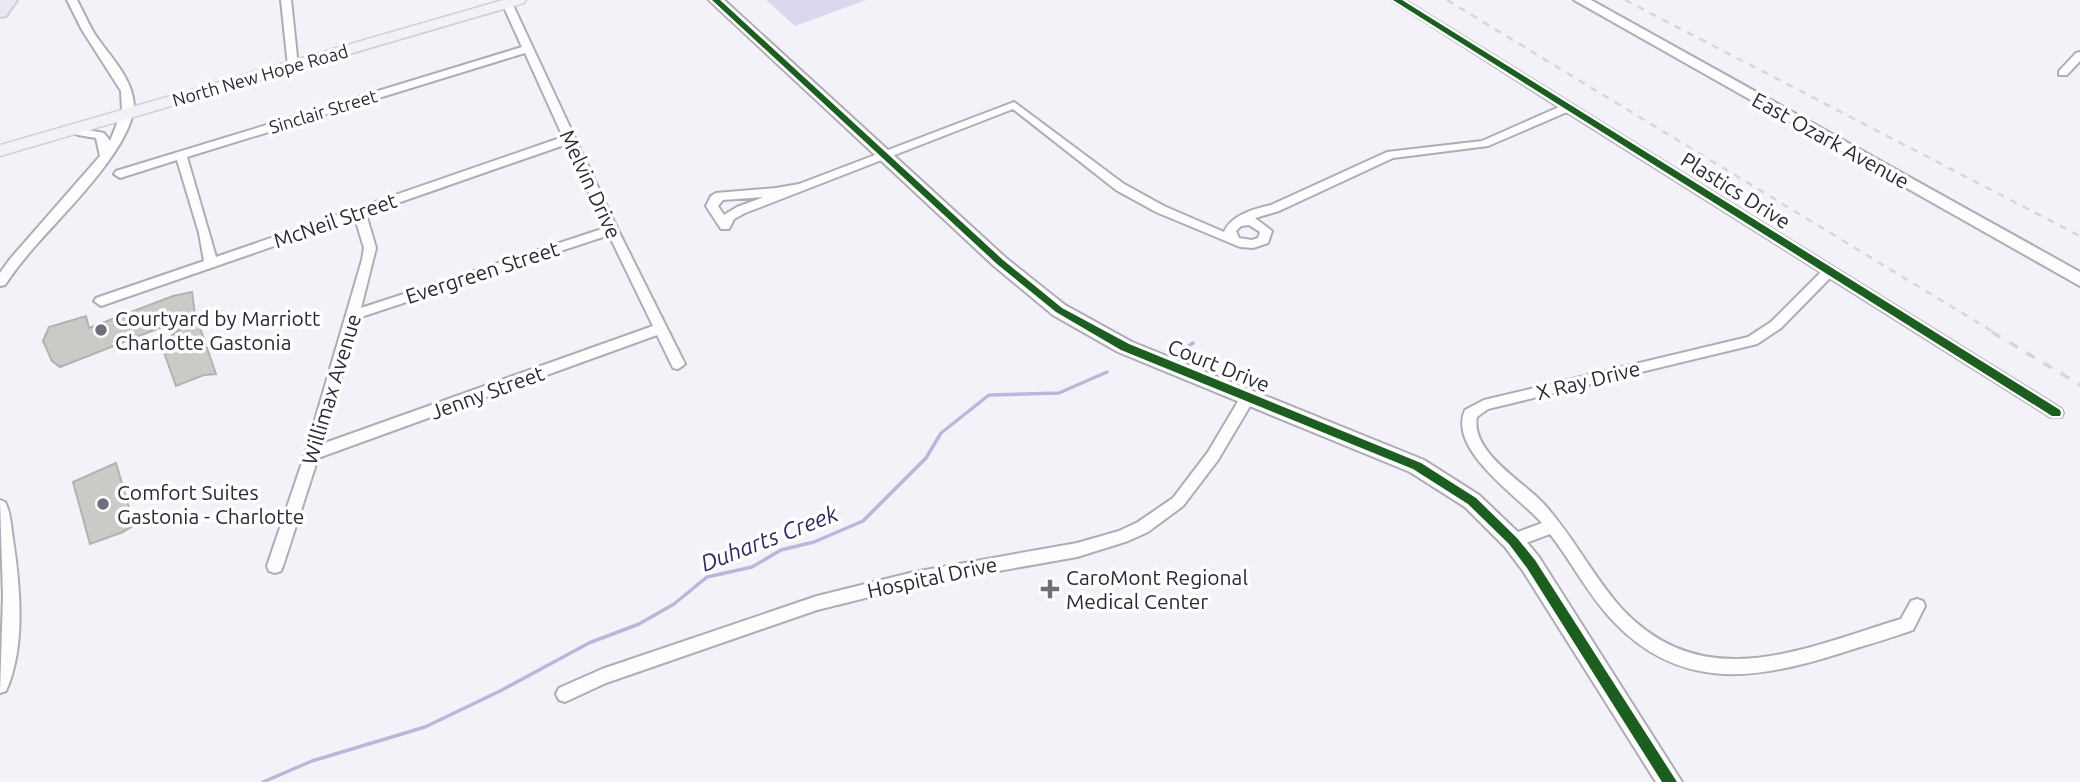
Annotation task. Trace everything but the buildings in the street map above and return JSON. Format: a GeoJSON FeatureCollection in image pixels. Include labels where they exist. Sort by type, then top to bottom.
{"type":"FeatureCollection","features":[{"type":"Feature","properties":{"kind":"highway"},"geometry":{"type":"LineString","coordinates":[[0,12],[8,0]]}},
{"type":"Feature","properties":{"kind":"main road","name":"North New Hope Road"},"geometry":{"type":"LineString","coordinates":[[0,150],[513,2]]}},
{"type":"Feature","properties":{"kind":"street"},"geometry":{"type":"LineString","coordinates":[[0,282],[15,259],[106,156],[127,114],[128,95],[124,85],[87,30],[72,0]]}},
{"type":"Feature","properties":{"kind":"street"},"geometry":{"type":"LineString","coordinates":[[286,0],[293,66]]}},
{"type":"Feature","properties":{"kind":"street","name":"Court Drive"},"geometry":{"type":"LineString","coordinates":[[716,0],[1000,262],[1059,310],[1125,347],[1417,466],[1472,501],[1513,541],[1538,575],[1670,782]]}},
{"type":"Feature","properties":{"kind":"street","name":"Plastics Drive"},"geometry":{"type":"LineString","coordinates":[[1396,0],[2056,413]]}},
{"type":"Feature","properties":{"kind":"street","name":"East Ozark Avenue"},"geometry":{"type":"LineString","coordinates":[[1581,0],[2080,280]]}},
{"type":"Feature","properties":{"kind":"street","name":"Melvin Drive"},"geometry":{"type":"LineString","coordinates":[[513,2],[526,49],[678,364]]}},
{"type":"Feature","properties":{"kind":"street","name":"Sinclair Street"},"geometry":{"type":"LineString","coordinates":[[120,173],[526,49]]}},
{"type":"Feature","properties":{"kind":"street"},"geometry":{"type":"LineString","coordinates":[[2063,73],[2080,55]]}},
{"type":"Feature","properties":{"kind":"street"},"geometry":{"type":"LineString","coordinates":[[805,186],[776,192],[720,196],[712,206],[725,226],[729,217],[741,210],[886,156],[1014,105],[1120,187],[1160,209],[1246,244],[1259,243],[1266,236],[1263,226]]}},
{"type":"Feature","properties":{"kind":"street"},"geometry":{"type":"LineString","coordinates":[[1234,240],[1230,230],[1255,213],[1275,208],[1391,155],[1484,144],[1568,107]]}},
{"type":"Feature","properties":{"kind":"street"},"geometry":{"type":"LineString","coordinates":[[75,129],[82,134],[100,135],[104,141],[106,156]]}},
{"type":"Feature","properties":{"kind":"street","name":"McNeil Street"},"geometry":{"type":"LineString","coordinates":[[101,302],[570,139]]}},
{"type":"Feature","properties":{"kind":"street"},"geometry":{"type":"LineString","coordinates":[[181,155],[211,262]]}},
{"type":"Feature","properties":{"kind":"street"},"geometry":{"type":"LineString","coordinates":[[1263,226],[1275,208]]}},
{"type":"Feature","properties":{"kind":"street","name":"Willimax Avenue"},"geometry":{"type":"LineString","coordinates":[[275,566],[312,454],[370,248],[359,212]]}},
{"type":"Feature","properties":{"kind":"street"},"geometry":{"type":"LineString","coordinates":[[1206,228],[1238,223],[1263,226]]}},
{"type":"Feature","properties":{"kind":"street","name":"Evergreen Street"},"geometry":{"type":"LineString","coordinates":[[353,315],[612,230]]}},
{"type":"Feature","properties":{"kind":"street","name":"X Ray Drive"},"geometry":{"type":"LineString","coordinates":[[1829,271],[1776,324],[1752,341],[1476,408],[1466,422],[1466,430],[1474,446],[1546,515],[1613,611],[1632,630],[1672,655],[1722,669],[1761,667],[1906,625],[1917,606]]}},
{"type":"Feature","properties":{"kind":"street","name":"Jenny Street"},"geometry":{"type":"LineString","coordinates":[[312,454],[661,328]]}},
{"type":"Feature","properties":{"kind":"street","name":"Hospital Drive"},"geometry":{"type":"LineString","coordinates":[[565,694],[602,677],[817,603],[914,579],[1077,550],[1123,537],[1143,527],[1178,502],[1213,456],[1248,397]]}},
{"type":"Feature","properties":{"kind":"street"},"geometry":{"type":"LineString","coordinates":[[0,506],[12,580],[11,640],[0,685]]}},
{"type":"Feature","properties":{"kind":"street"},"geometry":{"type":"LineString","coordinates":[[1513,541],[1553,526]]}},
{"type":"Feature","properties":{"kind":"shaded area"},"geometry":{"type":"Polygon","coordinates":[[[766,0],[866,0],[795,26],[766,0]]]}},
{"type":"Feature","properties":{"kind":"waterway","name":"Duharts Creek"},"geometry":{"type":"LineString","coordinates":[[1182,351],[1193,343]]}},
{"type":"Feature","properties":{"kind":"waterway","name":"Duharts Creek"},"geometry":{"type":"LineString","coordinates":[[263,782],[312,761],[425,727],[500,691],[589,643],[639,624],[674,604],[707,577],[752,567],[781,550],[814,542],[863,521],[926,458],[941,433],[989,395],[1059,393],[1107,372]]}},
{"type":"Feature","properties":{"kind":"railway"},"geometry":{"type":"LineString","coordinates":[[1447,0],[1995,333]]}},
{"type":"Feature","properties":{"kind":"railway"},"geometry":{"type":"LineString","coordinates":[[1625,0],[2080,236]]}},
{"type":"Feature","properties":{"kind":"railway"},"geometry":{"type":"LineString","coordinates":[[1992,332],[2080,385]]}},
{"type":"Feature","properties":{"kind":"cycle path"},"geometry":{"type":"LineString","coordinates":[[716,0],[1000,262],[1059,310],[1125,347],[1417,466],[1472,501],[1513,541],[1531,564],[1670,782]]}},
{"type":"Feature","properties":{"kind":"cycle path"},"geometry":{"type":"LineString","coordinates":[[1397,0],[2056,413]]}},
{"type":"Feature","properties":{"kind":"place","name":"Courtyard by Marriott Charlotte Gastonia"},"geometry":{"type":"Point","coordinates":[101,330]}},
{"type":"Feature","properties":{"kind":"place","name":"Comfort Suites Gastonia - Charlotte"},"geometry":{"type":"Point","coordinates":[103,504]}},
{"type":"Feature","properties":{"kind":"place","name":"CaroMont Regional Medical Center"},"geometry":{"type":"Point","coordinates":[1050,589]}}]}
